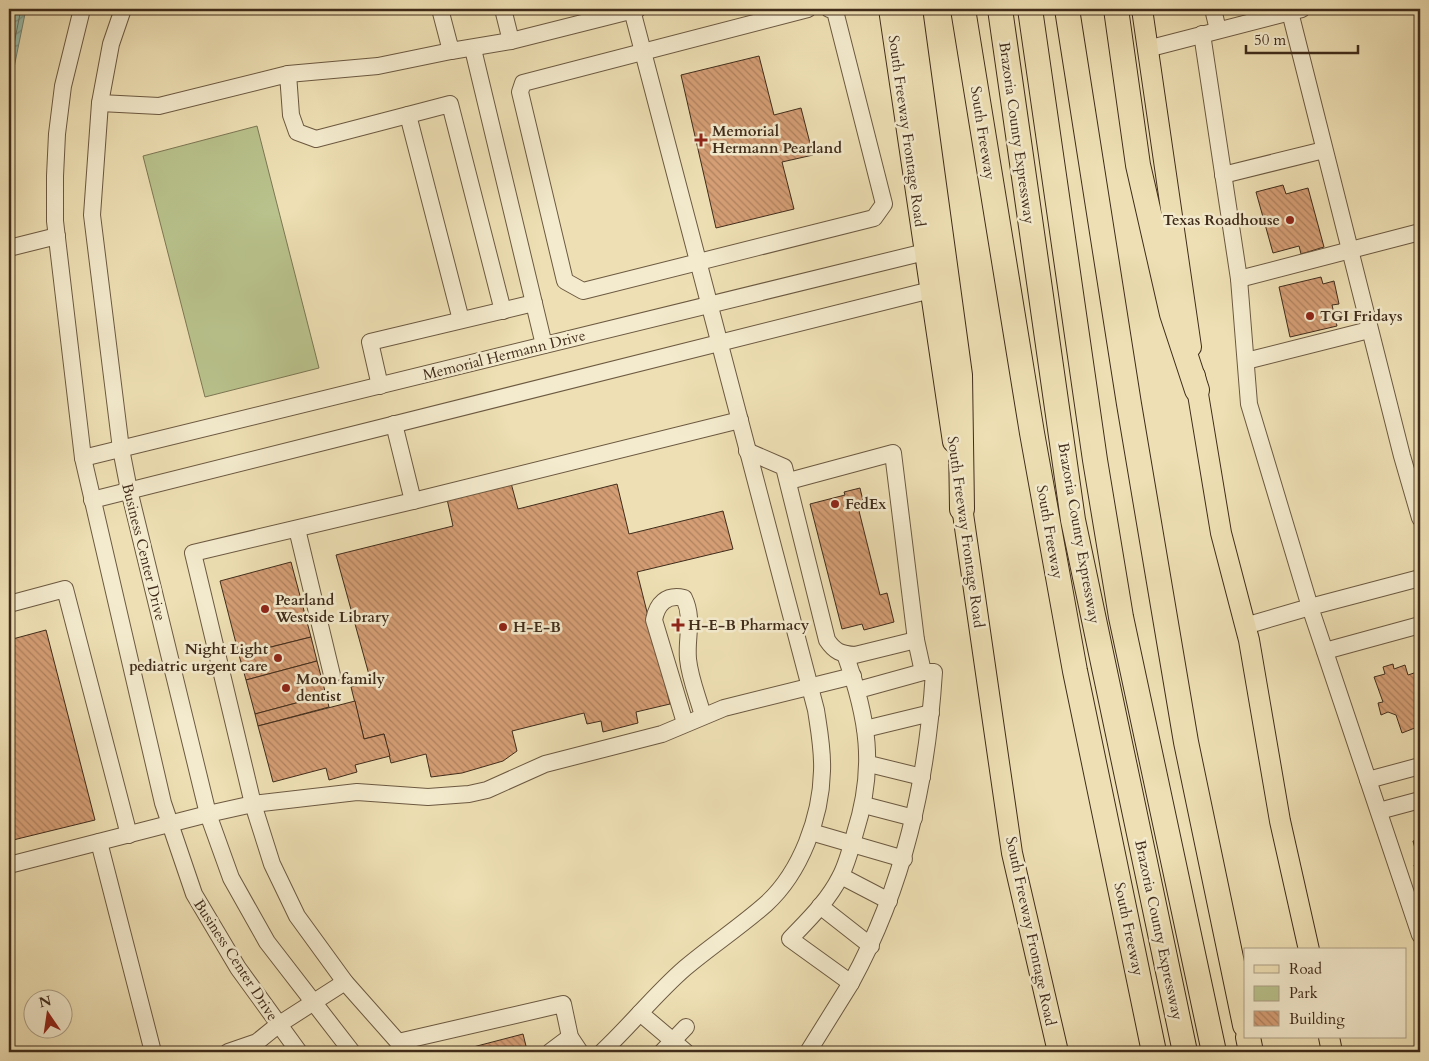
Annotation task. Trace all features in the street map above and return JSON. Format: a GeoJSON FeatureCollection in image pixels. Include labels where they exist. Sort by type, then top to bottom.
{"type":"FeatureCollection","features":[{"type":"Feature","properties":{"kind":"highway"},"geometry":{"type":"LineString","coordinates":[[910,9],[960,375],[962,509]]}},
{"type":"Feature","properties":{"kind":"highway","name":"South Freeway"},"geometry":{"type":"LineString","coordinates":[[963,9],[1032,433],[1075,672],[1154,1052]]}},
{"type":"Feature","properties":{"kind":"highway","name":"Brazoria County Expressway"},"geometry":{"type":"LineString","coordinates":[[1000,9],[1074,520],[1184,1052]]}},
{"type":"Feature","properties":{"kind":"highway","name":"Brazoria County Expressway"},"geometry":{"type":"LineString","coordinates":[[1030,9],[1095,460],[1121,617],[1214,1052]]}},
{"type":"Feature","properties":{"kind":"highway"},"geometry":{"type":"LineString","coordinates":[[1067,9],[1126,385],[1186,742],[1244,1020]]}},
{"type":"Feature","properties":{"kind":"highway"},"geometry":{"type":"LineString","coordinates":[[1116,9],[1138,165],[1172,314],[1197,390]]}},
{"type":"Feature","properties":{"kind":"highway"},"geometry":{"type":"LineString","coordinates":[[1248,1038],[1251,1052]]}},
{"type":"Feature","properties":{"kind":"main road","name":"South Freeway Frontage Road"},"geometry":{"type":"LineString","coordinates":[[889,9],[1012,853],[1058,1052]]}},
{"type":"Feature","properties":{"kind":"main road"},"geometry":{"type":"LineString","coordinates":[[1142,9],[1197,390],[1221,533],[1245,626],[1280,821],[1309,948]]}},
{"type":"Feature","properties":{"kind":"main road"},"geometry":{"type":"LineString","coordinates":[[1329,1038],[1332,1052]]}},
{"type":"Feature","properties":{"kind":"street","name":"Business Center Drive"},"geometry":{"type":"LineString","coordinates":[[82,9],[63,86],[57,134],[55,176],[57,236],[83,458],[163,803],[194,894],[238,968],[299,1052]]}},
{"type":"Feature","properties":{"kind":"street","name":"Business Center Drive"},"geometry":{"type":"LineString","coordinates":[[123,9],[111,44],[100,103],[92,215],[121,449],[129,490],[208,814],[231,878],[267,942],[352,1052]]}},
{"type":"Feature","properties":{"kind":"street"},"geometry":{"type":"LineString","coordinates":[[440,9],[451,51]]}},
{"type":"Feature","properties":{"kind":"street"},"geometry":{"type":"LineString","coordinates":[[503,9],[511,41]]}},
{"type":"Feature","properties":{"kind":"street"},"geometry":{"type":"LineString","coordinates":[[100,103],[159,106],[288,74],[378,66],[451,51],[473,49],[635,9],[709,305],[809,687],[821,741],[822,770],[820,798],[811,832],[790,874],[767,903],[686,967],[602,1052]]}},
{"type":"Feature","properties":{"kind":"street"},"geometry":{"type":"LineString","coordinates":[[808,9],[523,83],[520,92],[565,281],[583,291],[874,218],[884,204],[835,11],[829,9]]}},
{"type":"Feature","properties":{"kind":"street"},"geometry":{"type":"LineString","coordinates":[[1213,9],[1210,32],[1223,175],[1239,279],[1249,404],[1310,608],[1420,934]]}},
{"type":"Feature","properties":{"kind":"street"},"geometry":{"type":"LineString","coordinates":[[1148,49],[1296,10],[1324,150],[1412,497],[1420,518]]}},
{"type":"Feature","properties":{"kind":"street"},"geometry":{"type":"LineString","coordinates":[[473,49],[544,345]]}},
{"type":"Feature","properties":{"kind":"street"},"geometry":{"type":"LineString","coordinates":[[288,74],[291,115],[297,132],[316,139],[450,104],[503,311]]}},
{"type":"Feature","properties":{"kind":"street"},"geometry":{"type":"LineString","coordinates":[[408,115],[461,320]]}},
{"type":"Feature","properties":{"kind":"street"},"geometry":{"type":"LineString","coordinates":[[1223,175],[1324,150]]}},
{"type":"Feature","properties":{"kind":"street"},"geometry":{"type":"LineString","coordinates":[[1239,279],[1420,232]]}},
{"type":"Feature","properties":{"kind":"street"},"geometry":{"type":"LineString","coordinates":[[9,248],[57,236]]}},
{"type":"Feature","properties":{"kind":"street","name":"Memorial Hermann Drive"},"geometry":{"type":"LineString","coordinates":[[83,458],[925,252]]}},
{"type":"Feature","properties":{"kind":"street"},"geometry":{"type":"LineString","coordinates":[[92,500],[931,290]]}},
{"type":"Feature","properties":{"kind":"street"},"geometry":{"type":"LineString","coordinates":[[380,386],[370,342],[534,303]]}},
{"type":"Feature","properties":{"kind":"street"},"geometry":{"type":"LineString","coordinates":[[1246,361],[1369,330]]}},
{"type":"Feature","properties":{"kind":"street"},"geometry":{"type":"LineString","coordinates":[[580,1052],[570,1036],[563,1004],[402,1047],[345,982],[298,916],[272,864],[252,804],[193,554],[740,420]]}},
{"type":"Feature","properties":{"kind":"street"},"geometry":{"type":"LineString","coordinates":[[394,424],[413,501]]}},
{"type":"Feature","properties":{"kind":"street"},"geometry":{"type":"LineString","coordinates":[[747,451],[784,467],[827,640],[833,649],[845,654],[855,655],[916,640]]}},
{"type":"Feature","properties":{"kind":"street"},"geometry":{"type":"LineString","coordinates":[[788,481],[893,453],[916,640],[923,672]]}},
{"type":"Feature","properties":{"kind":"street"},"geometry":{"type":"LineString","coordinates":[[296,529],[332,675]]}},
{"type":"Feature","properties":{"kind":"street"},"geometry":{"type":"LineString","coordinates":[[1245,626],[1420,578]]}},
{"type":"Feature","properties":{"kind":"street"},"geometry":{"type":"LineString","coordinates":[[9,604],[65,589],[129,834]]}},
{"type":"Feature","properties":{"kind":"street"},"geometry":{"type":"LineString","coordinates":[[685,723],[654,620],[656,606],[664,600],[675,596],[684,598],[690,613],[689,670],[703,716]]}},
{"type":"Feature","properties":{"kind":"street"},"geometry":{"type":"LineString","coordinates":[[1325,651],[1420,625]]}},
{"type":"Feature","properties":{"kind":"street"},"geometry":{"type":"LineString","coordinates":[[845,654],[855,683],[865,729],[869,764],[864,805],[840,876],[820,906],[790,939],[851,983]]}},
{"type":"Feature","properties":{"kind":"street"},"geometry":{"type":"LineString","coordinates":[[9,866],[252,804],[358,792],[428,798],[469,794],[500,784],[545,764],[662,734],[724,708],[809,687],[855,683],[923,672],[934,672],[931,713],[922,778],[904,859],[871,946],[851,983],[808,1052]]}},
{"type":"Feature","properties":{"kind":"street"},"geometry":{"type":"LineString","coordinates":[[865,729],[931,713]]}},
{"type":"Feature","properties":{"kind":"street"},"geometry":{"type":"LineString","coordinates":[[869,764],[922,778]]}},
{"type":"Feature","properties":{"kind":"street"},"geometry":{"type":"LineString","coordinates":[[1368,780],[1420,766]]}},
{"type":"Feature","properties":{"kind":"street"},"geometry":{"type":"LineString","coordinates":[[1379,811],[1420,800]]}},
{"type":"Feature","properties":{"kind":"street"},"geometry":{"type":"LineString","coordinates":[[864,805],[914,818]]}},
{"type":"Feature","properties":{"kind":"street"},"geometry":{"type":"LineString","coordinates":[[811,832],[904,859]]}},
{"type":"Feature","properties":{"kind":"street"},"geometry":{"type":"LineString","coordinates":[[99,842],[153,1052]]}},
{"type":"Feature","properties":{"kind":"street"},"geometry":{"type":"LineString","coordinates":[[840,876],[889,901]]}},
{"type":"Feature","properties":{"kind":"street"},"geometry":{"type":"LineString","coordinates":[[820,906],[871,946]]}},
{"type":"Feature","properties":{"kind":"street"},"geometry":{"type":"LineString","coordinates":[[228,1052],[257,1042],[278,1025],[345,982]]}},
{"type":"Feature","properties":{"kind":"street"},"geometry":{"type":"LineString","coordinates":[[640,1013],[667,1047],[686,1052]]}},
{"type":"Feature","properties":{"kind":"street"},"geometry":{"type":"LineString","coordinates":[[667,1047],[686,1027]]}},
{"type":"Feature","properties":{"kind":"street"},"geometry":{"type":"LineString","coordinates":[[550,1052],[570,1036]]}},
{"type":"Feature","properties":{"kind":"green space"},"geometry":{"type":"Polygon","coordinates":[[[257,126],[319,368],[205,397],[143,156],[257,126]]]}},
{"type":"Feature","properties":{"kind":"water"},"geometry":{"type":"Polygon","coordinates":[[[9,9],[26,9],[9,92],[9,9]]]}},
{"type":"Feature","properties":{"kind":"building"},"geometry":{"type":"Polygon","coordinates":[[[759,56],[774,115],[801,108],[813,155],[782,162],[794,209],[716,228],[681,75],[759,56]]]}},
{"type":"Feature","properties":{"kind":"building","name":"Texas Roadhouse"},"geometry":{"type":"Polygon","coordinates":[[[1283,185],[1286,194],[1308,188],[1324,247],[1301,254],[1299,246],[1273,253],[1256,192],[1283,185]]]}},
{"type":"Feature","properties":{"kind":"building","name":"TGI Fridays"},"geometry":{"type":"Polygon","coordinates":[[[1321,277],[1323,284],[1334,281],[1339,304],[1332,305],[1337,326],[1290,337],[1279,287],[1321,277]]]}},
{"type":"Feature","properties":{"kind":"building","name":"H-E-B"},"geometry":{"type":"Polygon","coordinates":[[[511,483],[518,509],[617,484],[629,534],[723,511],[733,549],[637,572],[670,704],[636,712],[638,723],[603,732],[601,721],[587,724],[584,713],[512,731],[517,751],[503,761],[462,773],[431,777],[426,754],[391,763],[384,734],[364,739],[351,687],[371,682],[336,555],[453,526],[447,499],[511,483]]]}},
{"type":"Feature","properties":{"kind":"building"},"geometry":{"type":"Polygon","coordinates":[[[860,488],[864,505],[858,507],[880,595],[887,593],[894,622],[864,630],[862,624],[842,629],[810,504],[845,495],[844,492],[860,488]]]}},
{"type":"Feature","properties":{"kind":"building","name":"Pearland Westside Library"},"geometry":{"type":"Polygon","coordinates":[[[291,562],[311,637],[239,655],[220,581],[291,562]]]}},
{"type":"Feature","properties":{"kind":"building"},"geometry":{"type":"Polygon","coordinates":[[[46,630],[95,820],[9,841],[9,640],[46,630]]]}},
{"type":"Feature","properties":{"kind":"building","name":"Night Light pediatric urgent care"},"geometry":{"type":"Polygon","coordinates":[[[311,637],[317,661],[246,680],[239,655],[311,637]]]}},
{"type":"Feature","properties":{"kind":"building","name":"Moon family dentist"},"geometry":{"type":"Polygon","coordinates":[[[317,661],[326,695],[255,714],[246,680],[317,661]]]}},
{"type":"Feature","properties":{"kind":"building"},"geometry":{"type":"Polygon","coordinates":[[[1393,664],[1394,669],[1405,665],[1408,675],[1420,671],[1420,726],[1402,733],[1396,715],[1388,712],[1381,715],[1378,703],[1383,702],[1374,677],[1385,674],[1383,667],[1393,664]]]}},
{"type":"Feature","properties":{"kind":"building"},"geometry":{"type":"Polygon","coordinates":[[[326,695],[329,707],[258,726],[255,714],[326,695]]]}},
{"type":"Feature","properties":{"kind":"building"},"geometry":{"type":"Polygon","coordinates":[[[355,701],[364,739],[384,734],[390,756],[355,765],[357,772],[329,780],[326,768],[273,782],[258,726],[355,701]]]}},
{"type":"Feature","properties":{"kind":"building"},"geometry":{"type":"Polygon","coordinates":[[[1420,839],[1420,855],[1417,856],[1413,841],[1420,839]]]}},
{"type":"Feature","properties":{"kind":"building"},"geometry":{"type":"Polygon","coordinates":[[[1420,863],[1420,887],[1414,865],[1420,863]]]}},
{"type":"Feature","properties":{"kind":"building"},"geometry":{"type":"Polygon","coordinates":[[[523,1034],[527,1050],[519,1052],[454,1052],[523,1034]]]}},
{"type":"Feature","properties":{"kind":"place","name":"Memorial Hermann Pearland"},"geometry":{"type":"Point","coordinates":[701,140]}},
{"type":"Feature","properties":{"kind":"place","name":"Texas Roadhouse"},"geometry":{"type":"Point","coordinates":[1290,220]}},
{"type":"Feature","properties":{"kind":"place","name":"TGI Fridays"},"geometry":{"type":"Point","coordinates":[1310,316]}},
{"type":"Feature","properties":{"kind":"place","name":"FedEx"},"geometry":{"type":"Point","coordinates":[835,504]}},
{"type":"Feature","properties":{"kind":"place","name":"Pearland Westside Library"},"geometry":{"type":"Point","coordinates":[265,609]}},
{"type":"Feature","properties":{"kind":"place","name":"H-E-B Pharmacy"},"geometry":{"type":"Point","coordinates":[678,625]}},
{"type":"Feature","properties":{"kind":"place","name":"H-E-B"},"geometry":{"type":"Point","coordinates":[503,627]}},
{"type":"Feature","properties":{"kind":"place","name":"Night Light pediatric urgent care"},"geometry":{"type":"Point","coordinates":[278,658]}},
{"type":"Feature","properties":{"kind":"place","name":"Moon family dentist"},"geometry":{"type":"Point","coordinates":[286,688]}}]}
